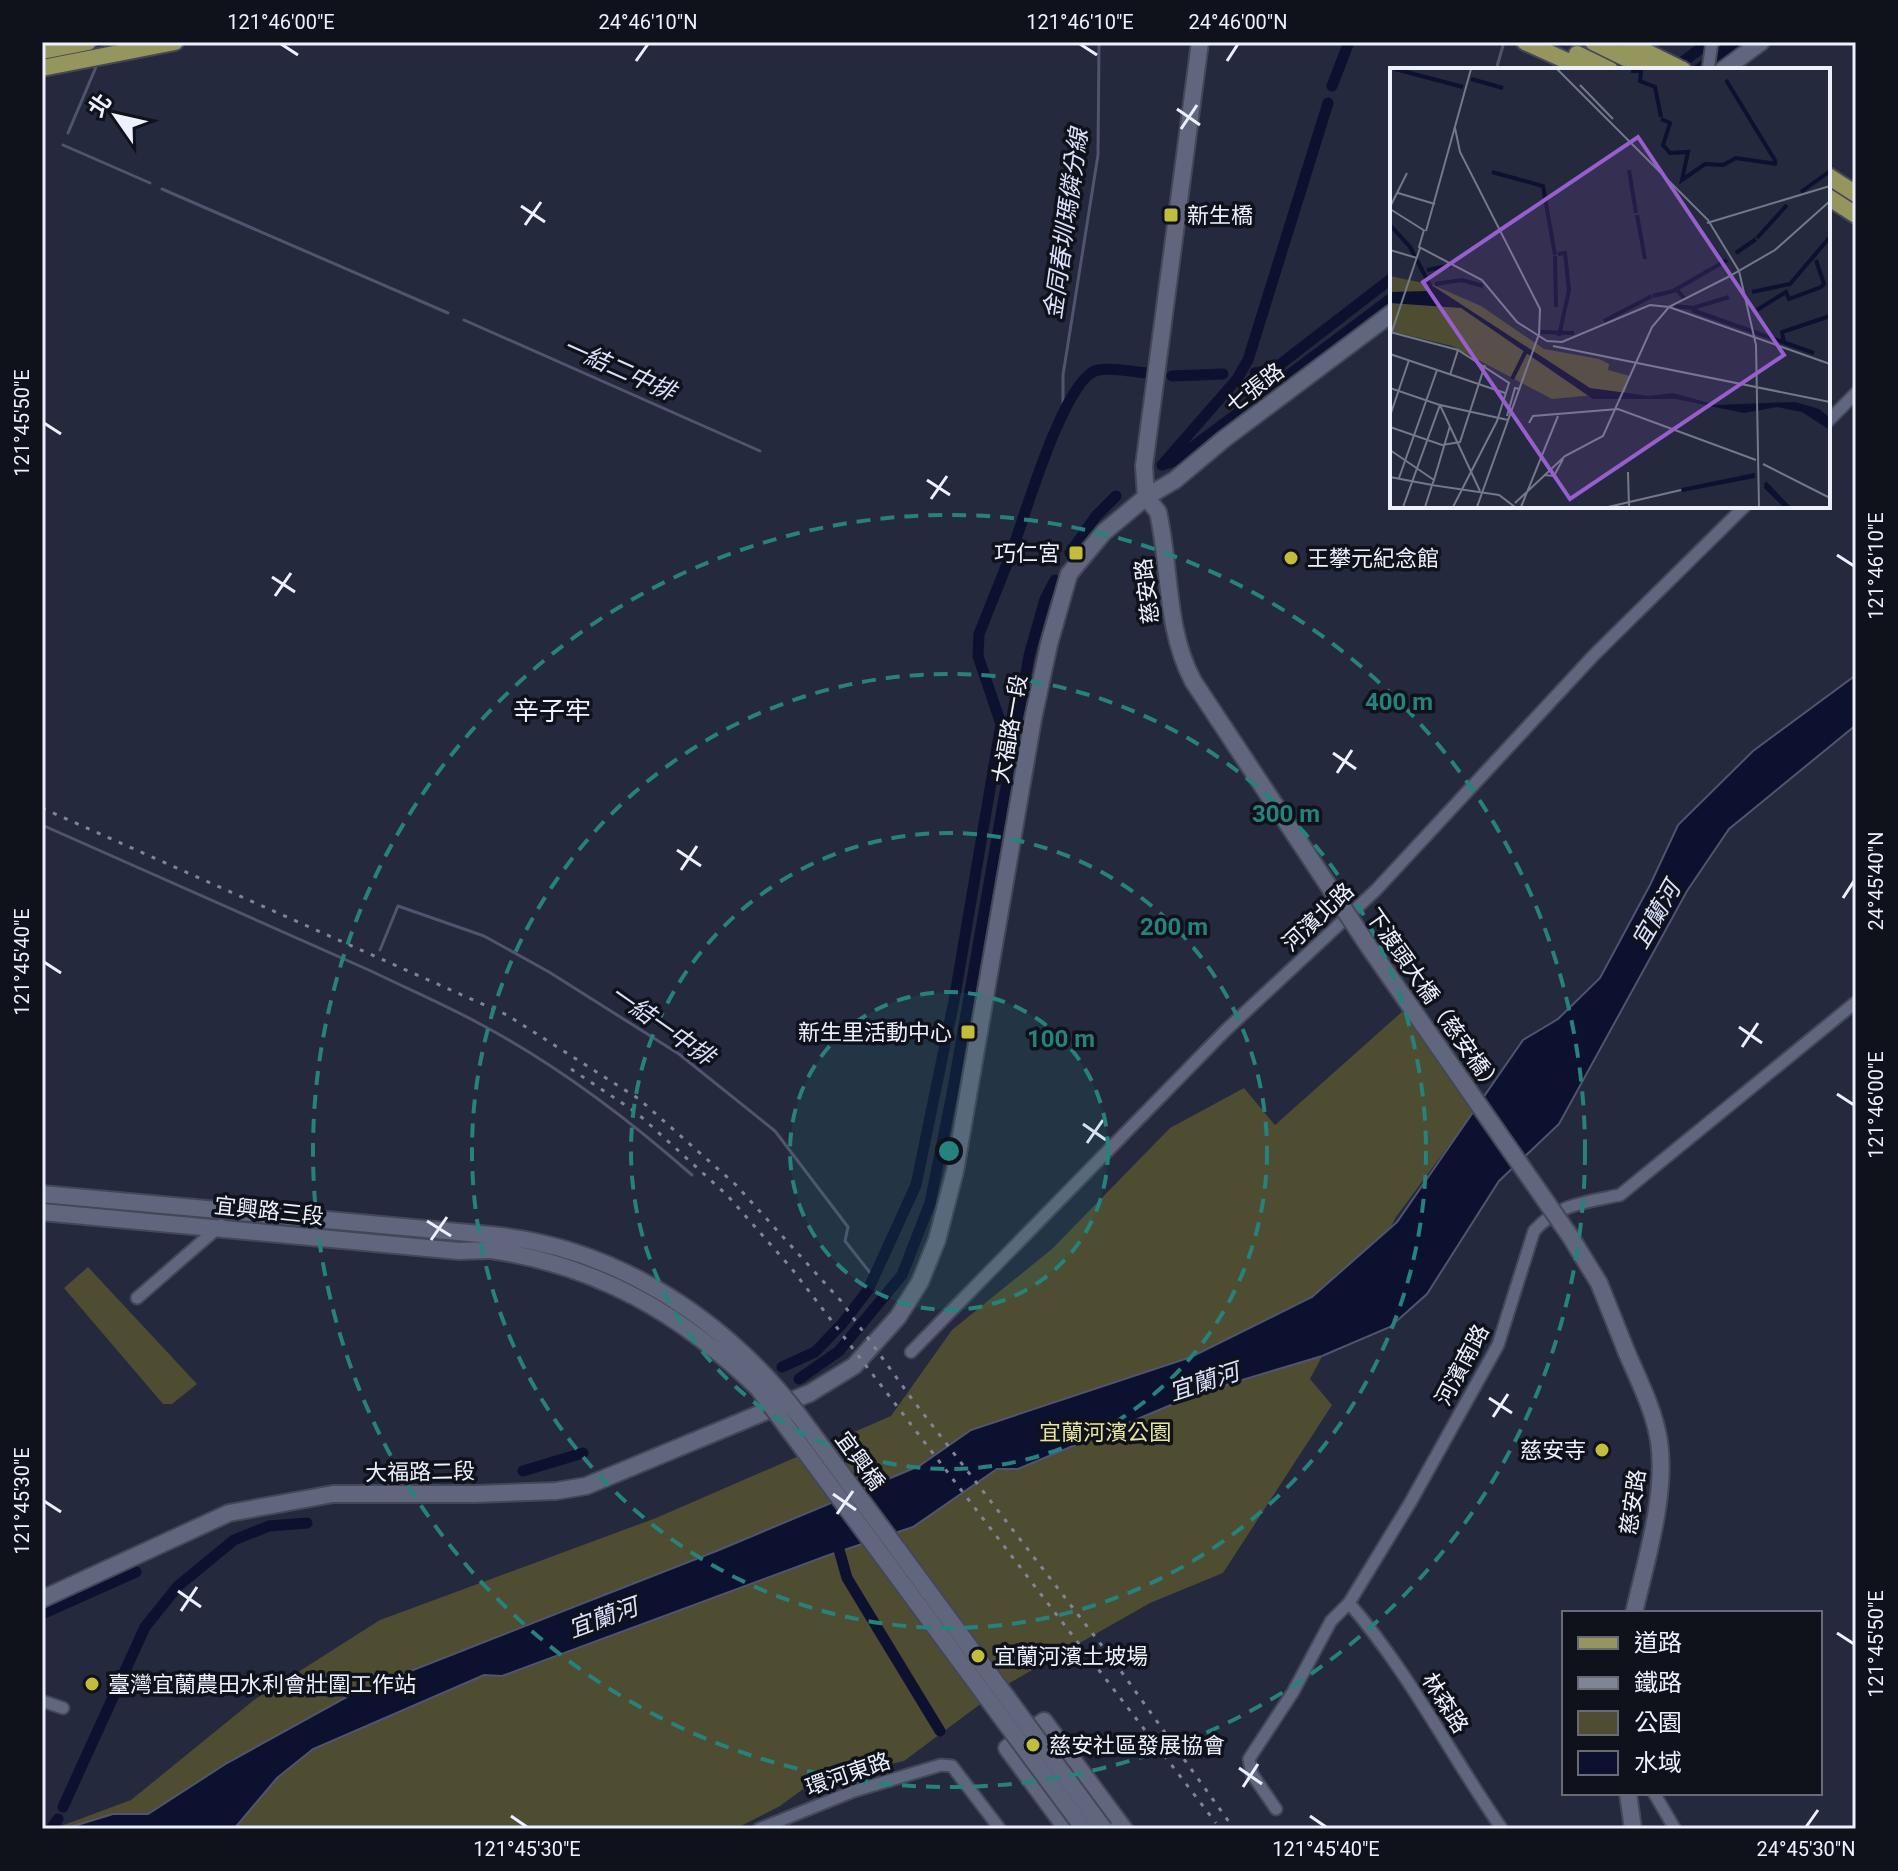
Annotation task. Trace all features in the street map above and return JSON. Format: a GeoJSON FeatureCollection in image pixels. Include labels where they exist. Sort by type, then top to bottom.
{"type":"FeatureCollection","features":[{"type":"Feature","properties":{"kind":"main road"},"geometry":{"type":"LineString","coordinates":[[42,51],[88,42]]}},
{"type":"Feature","properties":{"kind":"main road"},"geometry":{"type":"LineString","coordinates":[[42,68],[175,42]]}},
{"type":"Feature","properties":{"kind":"main road"},"geometry":{"type":"LineString","coordinates":[[1525,42],[1583,68]]}},
{"type":"Feature","properties":{"kind":"main road"},"geometry":{"type":"LineString","coordinates":[[1550,42],[1606,68]]}},
{"type":"Feature","properties":{"kind":"main road"},"geometry":{"type":"LineString","coordinates":[[1593,42],[1652,65]]}},
{"type":"Feature","properties":{"kind":"main road"},"geometry":{"type":"LineString","coordinates":[[1626,42],[1652,65]]}},
{"type":"Feature","properties":{"kind":"main road"},"geometry":{"type":"LineString","coordinates":[[1830,177],[1856,194]]}},
{"type":"Feature","properties":{"kind":"main road"},"geometry":{"type":"LineString","coordinates":[[1830,198],[1856,215]]}},
{"type":"Feature","properties":{"kind":"street"},"geometry":{"type":"LineString","coordinates":[[1146,497],[1144,466],[1200,42]]}},
{"type":"Feature","properties":{"kind":"street"},"geometry":{"type":"LineString","coordinates":[[1708,68],[1712,42]]}},
{"type":"Feature","properties":{"kind":"street"},"geometry":{"type":"LineString","coordinates":[[1726,68],[1761,42]]}},
{"type":"Feature","properties":{"kind":"street","name":"七張路"},"geometry":{"type":"LineString","coordinates":[[1146,497],[1175,480],[1236,430],[1390,314]]}},
{"type":"Feature","properties":{"kind":"street"},"geometry":{"type":"LineString","coordinates":[[1830,419],[1856,393]]}},
{"type":"Feature","properties":{"kind":"street","name":"慈安路"},"geometry":{"type":"LineString","coordinates":[[1146,497],[1158,512],[1175,637],[1193,681]]}},
{"type":"Feature","properties":{"kind":"street","name":"大福路一段"},"geometry":{"type":"LineString","coordinates":[[800,1397],[854,1366],[873,1347],[898,1317],[920,1282],[937,1240],[955,1171],[1033,719],[1058,607],[1069,574],[1104,532],[1146,497]]}},
{"type":"Feature","properties":{"kind":"street","name":"河濱北路"},"geometry":{"type":"LineString","coordinates":[[911,1352],[1226,1030],[1376,890],[1594,655],[1743,508]]}},
{"type":"Feature","properties":{"kind":"street","name":"下渡頭大橋（慈安橋）"},"geometry":{"type":"LineString","coordinates":[[1193,681],[1360,934],[1570,1236],[1599,1283],[1627,1353]]}},
{"type":"Feature","properties":{"kind":"street","name":"河濱南路"},"geometry":{"type":"LineString","coordinates":[[1276,1809],[1252,1774],[1249,1759],[1293,1692],[1331,1621],[1349,1603],[1410,1503],[1498,1345],[1534,1231],[1547,1216],[1576,1204],[1620,1195],[1856,1002]]}},
{"type":"Feature","properties":{"kind":"street","name":"宜興路三段"},"geometry":{"type":"LineString","coordinates":[[42,1194],[491,1243]]}},
{"type":"Feature","properties":{"kind":"street","name":"宜興路三段"},"geometry":{"type":"LineString","coordinates":[[42,1212],[459,1251],[491,1243]]}},
{"type":"Feature","properties":{"kind":"street"},"geometry":{"type":"LineString","coordinates":[[137,1298],[219,1228],[227,1213]]}},
{"type":"Feature","properties":{"kind":"street","name":"宜興橋"},"geometry":{"type":"LineString","coordinates":[[491,1243],[553,1262],[633,1294],[696,1333],[747,1377],[1084,1829]]}},
{"type":"Feature","properties":{"kind":"street","name":"宜興橋"},"geometry":{"type":"LineString","coordinates":[[491,1243],[560,1247],[617,1268],[688,1309],[733,1343],[778,1389],[800,1417],[1104,1829]]}},
{"type":"Feature","properties":{"kind":"street","name":"慈安路"},"geometry":{"type":"LineString","coordinates":[[1627,1353],[1653,1418],[1661,1472],[1634,1611]]}},
{"type":"Feature","properties":{"kind":"street","name":"大福路二段"},"geometry":{"type":"LineString","coordinates":[[42,1599],[229,1513],[333,1494],[474,1494],[556,1491],[586,1486],[800,1397]]}},
{"type":"Feature","properties":{"kind":"street","name":"林森路"},"geometry":{"type":"LineString","coordinates":[[1349,1603],[1415,1690],[1502,1829]]}},
{"type":"Feature","properties":{"kind":"street"},"geometry":{"type":"LineString","coordinates":[[42,1701],[63,1708]]}},
{"type":"Feature","properties":{"kind":"street"},"geometry":{"type":"LineString","coordinates":[[1067,1829],[1007,1748],[1044,1721],[1124,1829]]}},
{"type":"Feature","properties":{"kind":"street","name":"環河東路"},"geometry":{"type":"LineString","coordinates":[[759,1829],[854,1791],[941,1765],[952,1766],[1000,1829]]}},
{"type":"Feature","properties":{"kind":"street"},"geometry":{"type":"LineString","coordinates":[[1628,1795],[1633,1829]]}},
{"type":"Feature","properties":{"kind":"street"},"geometry":{"type":"LineString","coordinates":[[1655,1795],[1675,1829]]}},
{"type":"Feature","properties":{"kind":"green space","name":"宜蘭河濱公園"},"geometry":{"type":"Polygon","coordinates":[[[1404,1010],[1478,1106],[1396,1217],[1310,1379],[1332,1405],[1223,1573],[1150,1603],[1006,1685],[904,1761],[814,1781],[780,1806],[735,1829],[60,1829],[131,1800],[254,1700],[380,1620],[656,1518],[891,1416],[952,1330],[1052,1249],[1170,1128],[1244,1088],[1275,1125],[1404,1010]]]}},
{"type":"Feature","properties":{"kind":"green space"},"geometry":{"type":"Polygon","coordinates":[[[88,1267],[197,1384],[172,1404],[163,1404],[64,1288],[88,1267]]]}},
{"type":"Feature","properties":{"kind":"water","name":"宜蘭河"},"geometry":{"type":"Polygon","coordinates":[[[1856,675],[1856,725],[1729,829],[1687,891],[1559,1124],[1499,1181],[1427,1294],[1390,1327],[1322,1356],[1202,1392],[1018,1469],[997,1469],[913,1527],[502,1676],[484,1675],[313,1749],[277,1778],[234,1829],[64,1829],[113,1814],[148,1814],[227,1763],[352,1694],[719,1550],[919,1466],[971,1430],[1191,1357],[1312,1297],[1397,1222],[1523,1040],[1558,1019],[1600,978],[1678,825],[1753,751],[1856,675]]]}},
{"type":"Feature","properties":{"kind":"waterway","name":"金同春圳瑪僯分線"},"geometry":{"type":"LineString","coordinates":[[1063,410],[1063,375],[1098,155],[1099,42]]}},
{"type":"Feature","properties":{"kind":"waterway"},"geometry":{"type":"LineString","coordinates":[[1332,86],[1349,42]]}},
{"type":"Feature","properties":{"kind":"waterway"},"geometry":{"type":"LineString","coordinates":[[1497,68],[1504,42]]}},
{"type":"Feature","properties":{"kind":"waterway"},"geometry":{"type":"LineString","coordinates":[[1675,68],[1709,42]]}},
{"type":"Feature","properties":{"kind":"waterway"},"geometry":{"type":"LineString","coordinates":[[1701,68],[1735,42]]}},
{"type":"Feature","properties":{"kind":"waterway","name":"一結二中排"},"geometry":{"type":"LineString","coordinates":[[68,133],[96,67]]}},
{"type":"Feature","properties":{"kind":"waterway"},"geometry":{"type":"LineString","coordinates":[[1162,465],[1237,379],[1248,360],[1328,103]]}},
{"type":"Feature","properties":{"kind":"waterway","name":"一結二中排"},"geometry":{"type":"LineString","coordinates":[[63,145],[150,183]]}},
{"type":"Feature","properties":{"kind":"waterway","name":"一結二中排"},"geometry":{"type":"LineString","coordinates":[[162,189],[448,313]]}},
{"type":"Feature","properties":{"kind":"waterway"},"geometry":{"type":"LineString","coordinates":[[1255,373],[1273,370],[1390,280]]}},
{"type":"Feature","properties":{"kind":"waterway"},"geometry":{"type":"LineString","coordinates":[[1162,465],[1174,461],[1390,299]]}},
{"type":"Feature","properties":{"kind":"waterway","name":"一結二中排"},"geometry":{"type":"LineString","coordinates":[[464,320],[760,451]]}},
{"type":"Feature","properties":{"kind":"waterway"},"geometry":{"type":"LineString","coordinates":[[1013,548],[1060,420],[1085,378],[1104,369],[1148,373]]}},
{"type":"Feature","properties":{"kind":"waterway"},"geometry":{"type":"LineString","coordinates":[[1172,376],[1223,374]]}},
{"type":"Feature","properties":{"kind":"waterway"},"geometry":{"type":"LineString","coordinates":[[1070,553],[1096,516],[1116,496]]}},
{"type":"Feature","properties":{"kind":"waterway"},"geometry":{"type":"LineString","coordinates":[[782,1367],[815,1352],[868,1290],[916,1185],[954,1001],[1001,724],[978,656],[979,634],[1009,559]]}},
{"type":"Feature","properties":{"kind":"waterway"},"geometry":{"type":"LineString","coordinates":[[799,1379],[839,1351],[902,1275],[930,1203],[1029,656],[1045,599],[1055,580]]}},
{"type":"Feature","properties":{"kind":"waterway","name":"一結一中排"},"geometry":{"type":"LineString","coordinates":[[42,825],[371,971]]}},
{"type":"Feature","properties":{"kind":"waterway","name":"一結一中排"},"geometry":{"type":"LineString","coordinates":[[380,950],[398,906],[484,936],[549,972],[679,1054],[775,1131],[848,1227],[845,1241],[875,1279]]}},
{"type":"Feature","properties":{"kind":"waterway"},"geometry":{"type":"LineString","coordinates":[[371,971],[468,1018],[565,1075],[643,1133],[692,1175]]}},
{"type":"Feature","properties":{"kind":"waterway"},"geometry":{"type":"LineString","coordinates":[[523,1471],[583,1453]]}},
{"type":"Feature","properties":{"kind":"waterway"},"geometry":{"type":"LineString","coordinates":[[63,1807],[145,1627],[178,1586],[234,1540],[269,1526],[307,1523]]}},
{"type":"Feature","properties":{"kind":"waterway"},"geometry":{"type":"LineString","coordinates":[[836,1539],[847,1578],[940,1731]]}},
{"type":"Feature","properties":{"kind":"waterway"},"geometry":{"type":"LineString","coordinates":[[42,1614],[136,1572]]}},
{"type":"Feature","properties":{"kind":"waterway"},"geometry":{"type":"LineString","coordinates":[[51,1829],[58,1819]]}},
{"type":"Feature","properties":{"kind":"railway"},"geometry":{"type":"LineString","coordinates":[[42,808],[507,1015],[639,1099],[736,1185],[841,1301],[912,1399],[1113,1660],[1234,1829]]}},
{"type":"Feature","properties":{"kind":"railway"},"geometry":{"type":"LineString","coordinates":[[571,1069],[637,1113],[728,1196],[792,1269],[1216,1823]]}},
{"type":"Feature","properties":{"kind":"place","name":"新生橋"},"geometry":{"type":"Point","coordinates":[1171,215]}},
{"type":"Feature","properties":{"kind":"place","name":"巧仁宮"},"geometry":{"type":"Point","coordinates":[1076,553]}},
{"type":"Feature","properties":{"kind":"place","name":"王攀元紀念館"},"geometry":{"type":"Point","coordinates":[1291,558]}},
{"type":"Feature","properties":{"kind":"place","name":"新生里活動中心"},"geometry":{"type":"Point","coordinates":[968,1032]}},
{"type":"Feature","properties":{"kind":"place","name":"慈安寺"},"geometry":{"type":"Point","coordinates":[1602,1450]}},
{"type":"Feature","properties":{"kind":"place","name":"宜蘭河濱土坡場"},"geometry":{"type":"Point","coordinates":[978,1656]}},
{"type":"Feature","properties":{"kind":"place","name":"臺灣宜蘭農田水利會壯圍工作站"},"geometry":{"type":"Point","coordinates":[92,1684]}},
{"type":"Feature","properties":{"kind":"place","name":"慈安社區發展協會"},"geometry":{"type":"Point","coordinates":[1033,1745]}},
{"type":"Feature","properties":{"kind":"district","name":"辛子牢"},"geometry":{"type":"Point","coordinates":[552,711]}}]}
